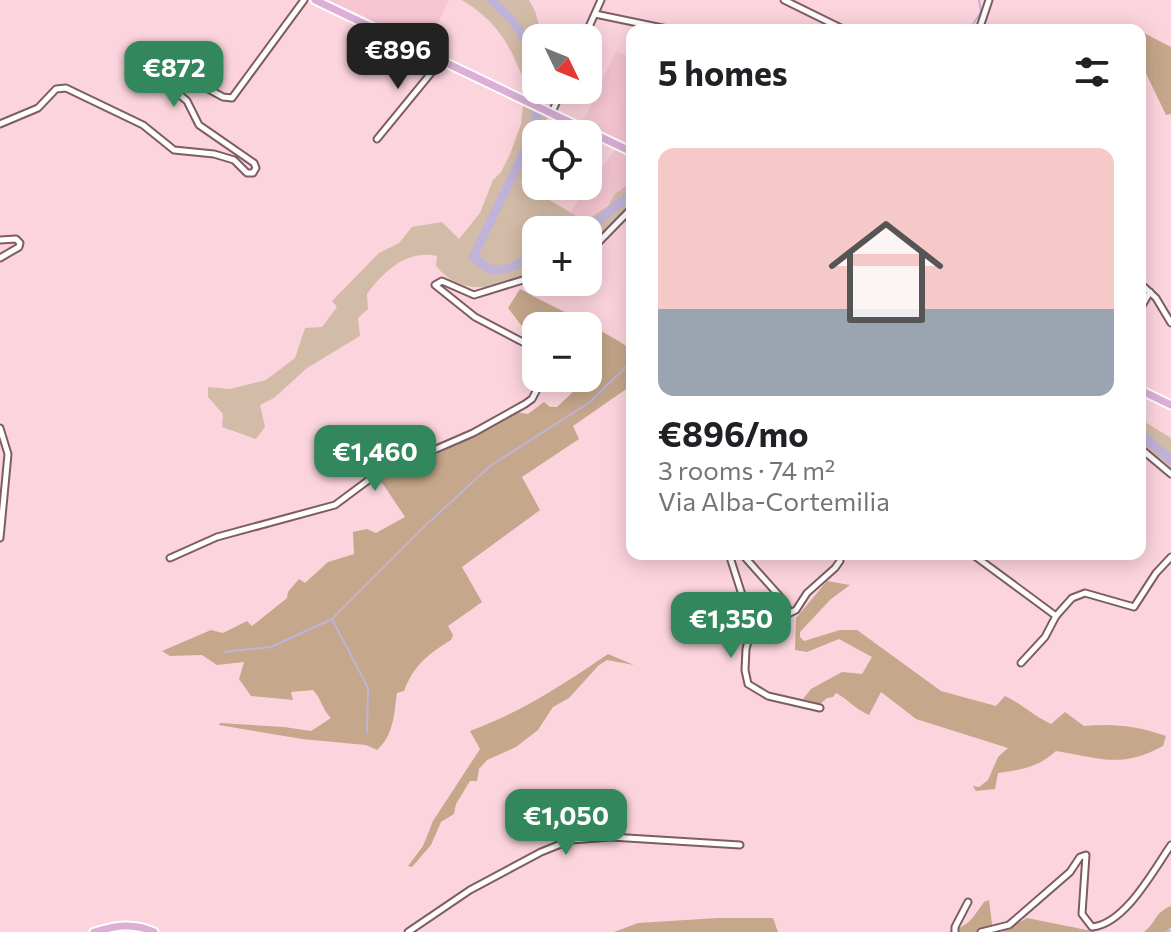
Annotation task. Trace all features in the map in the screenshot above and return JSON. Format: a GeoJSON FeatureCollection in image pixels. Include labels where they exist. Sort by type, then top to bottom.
{"type":"FeatureCollection","features":[{"type":"Feature","properties":{"kind":"main road"},"geometry":{"type":"LineString","coordinates":[[315,0],[626,149]]}},
{"type":"Feature","properties":{"kind":"main road"},"geometry":{"type":"LineString","coordinates":[[1146,393],[1171,405]]}},
{"type":"Feature","properties":{"kind":"main road"},"geometry":{"type":"LineString","coordinates":[[94,932],[132,925],[154,932]]}},
{"type":"Feature","properties":{"kind":"street"},"geometry":{"type":"LineString","coordinates":[[0,124],[38,108],[56,89],[66,88],[143,125],[174,150],[214,154],[234,160],[247,173],[253,173],[256,168],[254,163],[199,125],[191,107],[161,79],[159,73],[163,67],[168,67],[223,97],[232,98],[304,0]]}},
{"type":"Feature","properties":{"kind":"street"},"geometry":{"type":"LineString","coordinates":[[590,24],[601,0]]}},
{"type":"Feature","properties":{"kind":"street"},"geometry":{"type":"LineString","coordinates":[[784,0],[833,24]]}},
{"type":"Feature","properties":{"kind":"street"},"geometry":{"type":"LineString","coordinates":[[981,24],[989,0]]}},
{"type":"Feature","properties":{"kind":"street"},"geometry":{"type":"LineString","coordinates":[[595,14],[643,24]]}},
{"type":"Feature","properties":{"kind":"street"},"geometry":{"type":"LineString","coordinates":[[377,139],[441,61]]}},
{"type":"Feature","properties":{"kind":"street"},"geometry":{"type":"LineString","coordinates":[[551,111],[555,104]]}},
{"type":"Feature","properties":{"kind":"street"},"geometry":{"type":"LineString","coordinates":[[602,239],[626,214]]}},
{"type":"Feature","properties":{"kind":"street"},"geometry":{"type":"LineString","coordinates":[[0,240],[16,239],[20,243],[19,247],[0,258]]}},
{"type":"Feature","properties":{"kind":"street"},"geometry":{"type":"LineString","coordinates":[[522,280],[474,295],[442,281],[435,284],[437,290],[475,317],[522,342]]}},
{"type":"Feature","properties":{"kind":"street"},"geometry":{"type":"LineString","coordinates":[[1146,288],[1171,323]]}},
{"type":"Feature","properties":{"kind":"street"},"geometry":{"type":"LineString","coordinates":[[1146,299],[1150,292]]}},
{"type":"Feature","properties":{"kind":"street"},"geometry":{"type":"LineString","coordinates":[[170,558],[217,537],[335,505],[374,476],[473,433],[525,404],[536,392]]}},
{"type":"Feature","properties":{"kind":"street"},"geometry":{"type":"LineString","coordinates":[[0,428],[8,454],[0,538]]}},
{"type":"Feature","properties":{"kind":"street"},"geometry":{"type":"LineString","coordinates":[[1146,453],[1171,474]]}},
{"type":"Feature","properties":{"kind":"street"},"geometry":{"type":"LineString","coordinates":[[1021,663],[1045,637],[1056,616],[1072,598],[1085,593],[1134,607],[1156,573],[1171,557]]}},
{"type":"Feature","properties":{"kind":"street"},"geometry":{"type":"LineString","coordinates":[[728,560],[752,626],[746,649],[748,684],[768,696],[820,708]]}},
{"type":"Feature","properties":{"kind":"street"},"geometry":{"type":"LineString","coordinates":[[747,560],[783,600],[790,613],[840,560]]}},
{"type":"Feature","properties":{"kind":"street"},"geometry":{"type":"LineString","coordinates":[[980,560],[1056,616]]}},
{"type":"Feature","properties":{"kind":"street"},"geometry":{"type":"LineString","coordinates":[[408,932],[470,890],[541,852],[571,840],[611,837],[740,845]]}},
{"type":"Feature","properties":{"kind":"street"},"geometry":{"type":"LineString","coordinates":[[981,932],[1009,925],[1070,872],[1080,857],[1086,855],[1082,914],[1092,927],[1103,926],[1134,900],[1171,845]]}},
{"type":"Feature","properties":{"kind":"street"},"geometry":{"type":"LineString","coordinates":[[955,932],[968,902]]}},
{"type":"Feature","properties":{"kind":"shaded area"},"geometry":{"type":"Polygon","coordinates":[[[329,0],[449,0],[427,46],[329,0]]]}},
{"type":"Feature","properties":{"kind":"shaded area"},"geometry":{"type":"Polygon","coordinates":[[[462,0],[529,0],[539,24],[522,24],[522,76],[494,26],[462,0]]]}},
{"type":"Feature","properties":{"kind":"shaded area"},"geometry":{"type":"Polygon","coordinates":[[[1146,34],[1171,47],[1171,114],[1166,115],[1146,73],[1146,34]]]}},
{"type":"Feature","properties":{"kind":"shaded area"},"geometry":{"type":"Polygon","coordinates":[[[616,51],[626,55],[626,142],[602,131],[602,120],[584,120],[591,104],[602,104],[602,81],[616,51]]]}},
{"type":"Feature","properties":{"kind":"shaded area"},"geometry":{"type":"Polygon","coordinates":[[[523,104],[548,115],[546,120],[522,120],[522,200],[550,200],[577,216],[522,216],[522,278],[496,285],[470,287],[447,277],[436,266],[437,256],[406,259],[388,270],[367,294],[368,309],[358,318],[360,336],[307,368],[274,398],[260,405],[265,427],[256,439],[222,427],[223,414],[208,397],[208,387],[230,389],[266,380],[295,358],[305,328],[322,327],[337,307],[332,301],[379,253],[399,243],[412,227],[442,222],[459,239],[480,213],[493,180],[510,154],[521,124],[523,104]]]}},
{"type":"Feature","properties":{"kind":"shaded area"},"geometry":{"type":"Polygon","coordinates":[[[616,148],[626,152],[626,186],[615,194],[608,206],[593,216],[577,216],[570,212],[579,200],[602,200],[602,167],[616,148]]]}},
{"type":"Feature","properties":{"kind":"shaded area"},"geometry":{"type":"Polygon","coordinates":[[[626,186],[626,211],[602,235],[602,216],[593,216],[608,206],[615,194],[626,186]]]}},
{"type":"Feature","properties":{"kind":"shaded area"},"geometry":{"type":"Polygon","coordinates":[[[520,289],[522,296],[534,296],[565,312],[522,312],[521,325],[508,308],[520,289]]]}},
{"type":"Feature","properties":{"kind":"shaded area"},"geometry":{"type":"Polygon","coordinates":[[[602,332],[626,346],[626,389],[573,426],[579,439],[522,477],[540,510],[462,567],[482,602],[448,626],[453,635],[451,640],[423,661],[404,691],[397,693],[390,731],[377,750],[366,745],[302,739],[219,725],[311,731],[331,718],[313,690],[291,692],[293,700],[251,696],[239,679],[244,662],[217,665],[202,655],[170,656],[162,651],[211,630],[223,633],[247,621],[252,626],[287,598],[299,579],[305,583],[328,562],[354,554],[353,532],[367,529],[376,533],[405,517],[383,484],[373,480],[410,463],[415,466],[516,412],[528,414],[544,402],[550,407],[557,407],[573,392],[602,392],[602,332]]]}},
{"type":"Feature","properties":{"kind":"shaded area"},"geometry":{"type":"Polygon","coordinates":[[[1146,423],[1171,438],[1171,469],[1146,449],[1146,423]]]}},
{"type":"Feature","properties":{"kind":"shaded area"},"geometry":{"type":"Polygon","coordinates":[[[827,581],[850,585],[831,599],[800,632],[804,641],[840,630],[857,630],[941,691],[996,706],[1005,696],[1051,724],[1065,712],[1084,726],[1116,725],[1146,730],[1166,736],[1163,746],[1122,760],[1056,751],[1029,767],[998,773],[995,789],[976,791],[973,786],[979,787],[988,780],[998,757],[1008,748],[916,719],[881,692],[869,715],[836,693],[820,704],[803,699],[811,689],[842,672],[862,674],[872,657],[839,639],[807,652],[795,650],[796,618],[827,581]]]}},
{"type":"Feature","properties":{"kind":"shaded area"},"geometry":{"type":"Polygon","coordinates":[[[608,654],[634,665],[607,660],[599,665],[569,698],[553,707],[538,730],[516,747],[487,760],[479,769],[477,781],[470,781],[456,804],[454,814],[441,822],[431,845],[412,867],[408,866],[480,749],[470,731],[524,707],[608,654]]]}},
{"type":"Feature","properties":{"kind":"shaded area"},"geometry":{"type":"Polygon","coordinates":[[[989,900],[993,932],[948,932],[966,924],[989,900]]]}},
{"type":"Feature","properties":{"kind":"shaded area"},"geometry":{"type":"Polygon","coordinates":[[[1171,906],[1171,927],[1166,932],[1144,932],[1161,912],[1171,906]]]}},
{"type":"Feature","properties":{"kind":"shaded area"},"geometry":{"type":"Polygon","coordinates":[[[773,918],[778,932],[614,932],[638,923],[773,918]]]}},
{"type":"Feature","properties":{"kind":"shaded area"},"geometry":{"type":"Polygon","coordinates":[[[1027,918],[1097,932],[1002,932],[1027,918]]]}},
{"type":"Feature","properties":{"kind":"waterway"},"geometry":{"type":"LineString","coordinates":[[491,0],[522,35]]}},
{"type":"Feature","properties":{"kind":"waterway"},"geometry":{"type":"LineString","coordinates":[[973,24],[981,12],[979,0]]}},
{"type":"Feature","properties":{"kind":"waterway"},"geometry":{"type":"LineString","coordinates":[[522,262],[507,269],[491,270],[473,257],[533,134],[538,104]]}},
{"type":"Feature","properties":{"kind":"waterway"},"geometry":{"type":"LineString","coordinates":[[602,218],[626,198]]}},
{"type":"Feature","properties":{"kind":"waterway"},"geometry":{"type":"LineString","coordinates":[[224,652],[271,647],[332,619],[490,466],[590,402],[626,367]]}},
{"type":"Feature","properties":{"kind":"waterway"},"geometry":{"type":"LineString","coordinates":[[1146,438],[1171,460]]}},
{"type":"Feature","properties":{"kind":"waterway"},"geometry":{"type":"LineString","coordinates":[[332,619],[368,688],[367,732]]}},
{"type":"Feature","properties":{"kind":"waterway"},"geometry":{"type":"LineString","coordinates":[[1166,932],[1171,930]]}}]}
